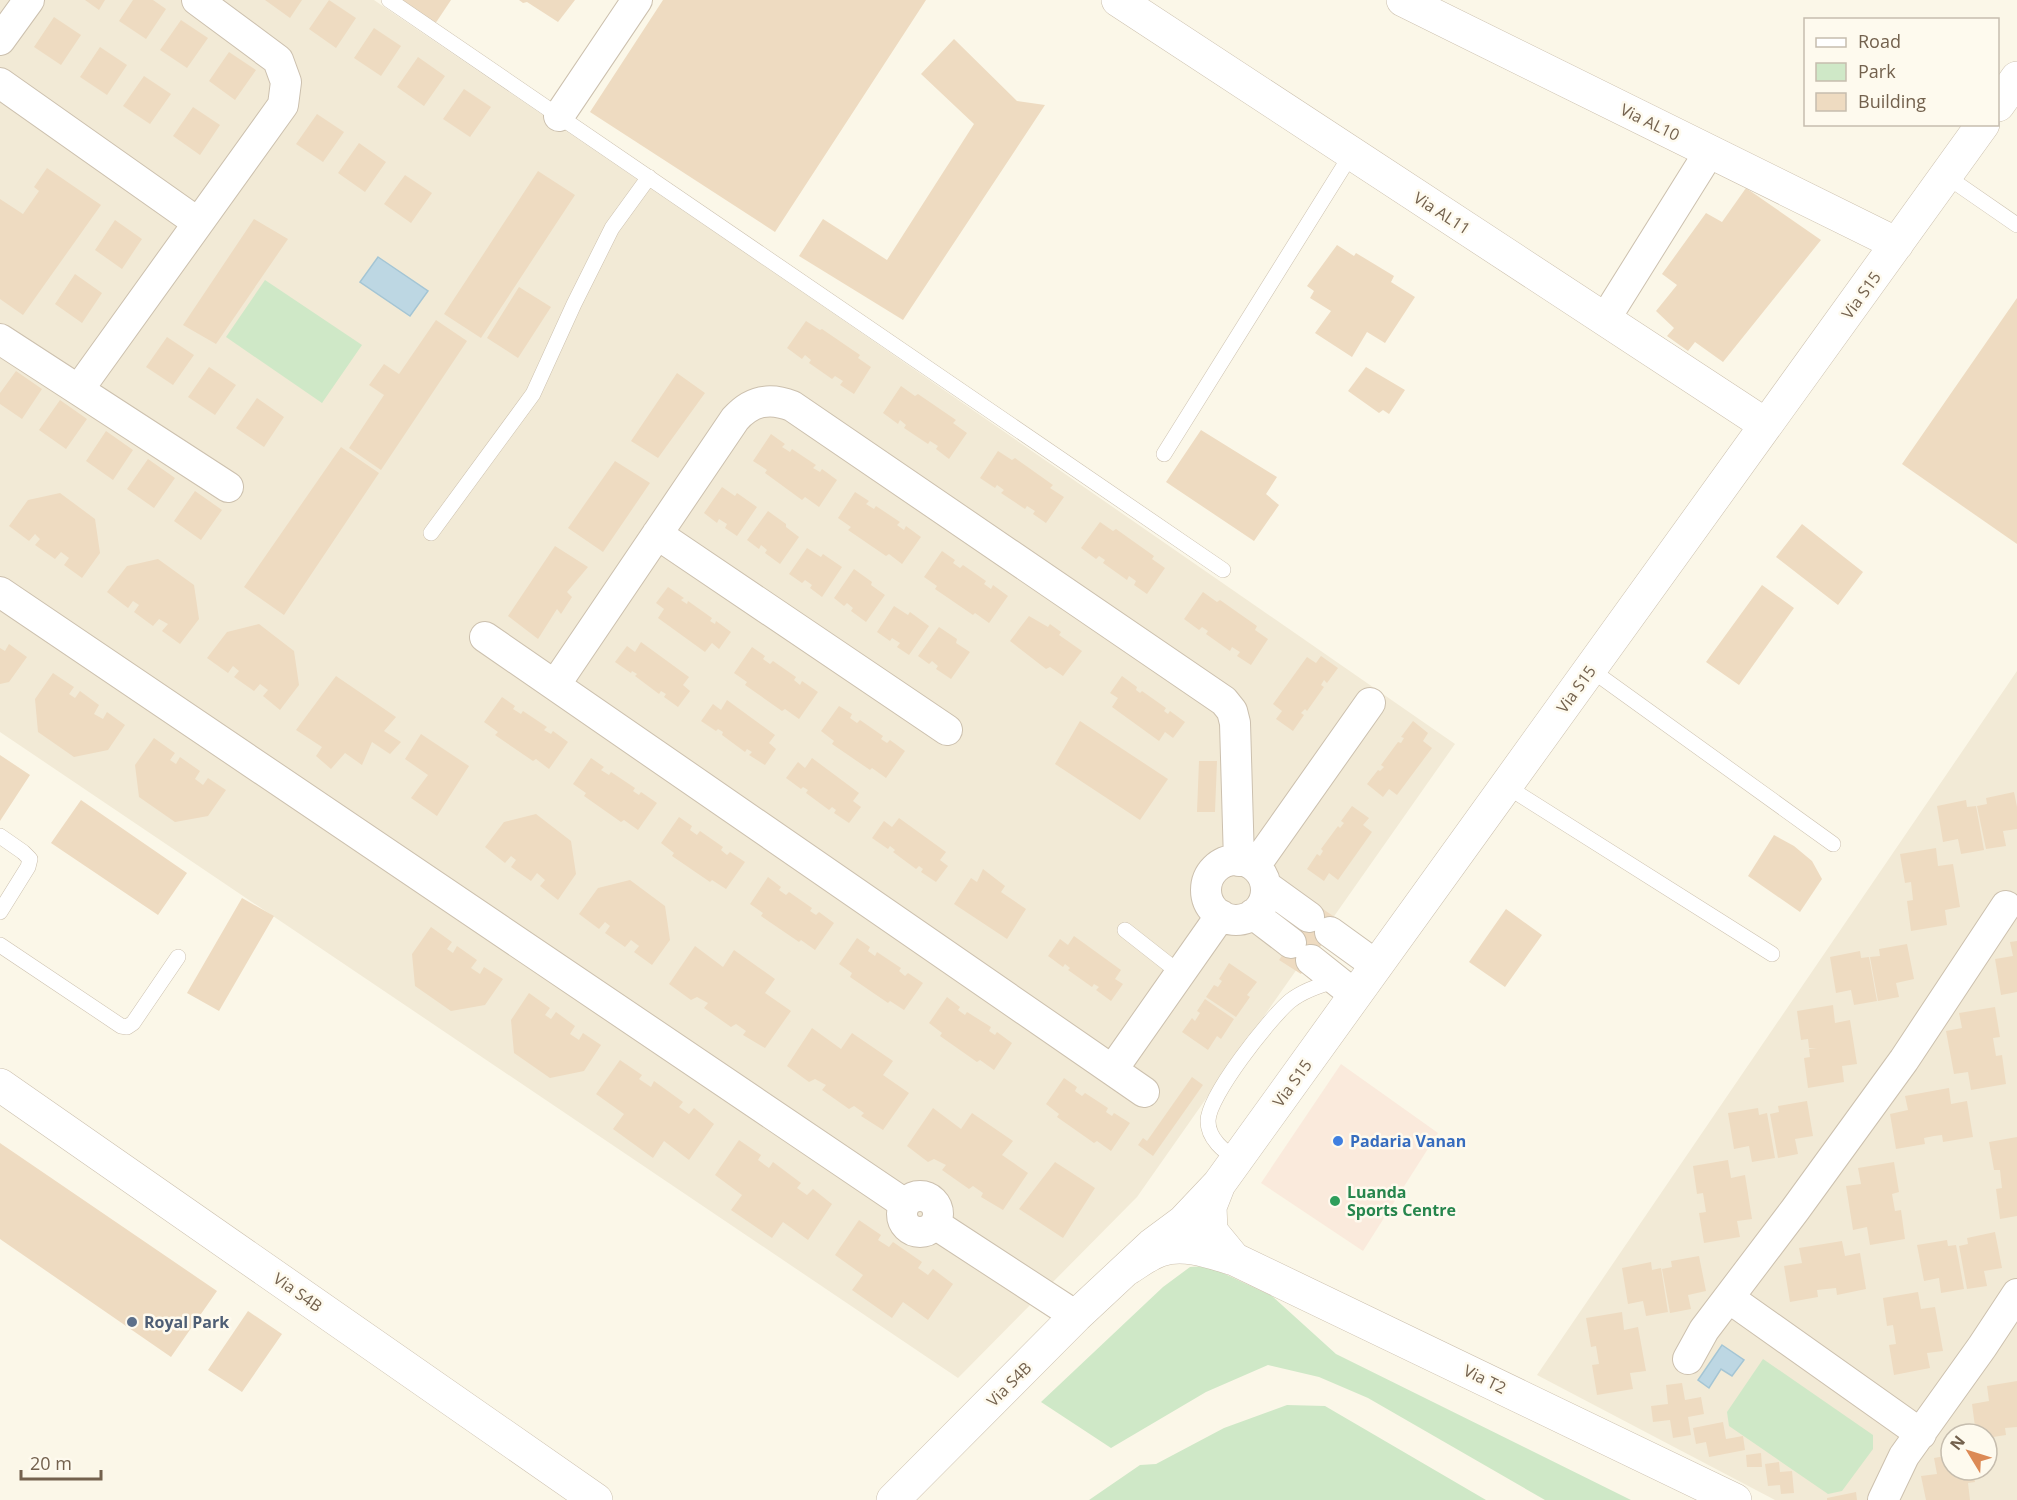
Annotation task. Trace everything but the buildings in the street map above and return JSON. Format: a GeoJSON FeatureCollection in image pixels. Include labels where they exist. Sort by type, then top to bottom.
{"type":"FeatureCollection","features":[{"type":"Feature","properties":{"kind":"street"},"geometry":{"type":"LineString","coordinates":[[0,40],[29,0]]}},
{"type":"Feature","properties":{"kind":"street"},"geometry":{"type":"LineString","coordinates":[[79,389],[283,105],[286,81],[278,60],[197,0]]}},
{"type":"Feature","properties":{"kind":"street"},"geometry":{"type":"LineString","coordinates":[[559,116],[637,0]]}},
{"type":"Feature","properties":{"kind":"street","name":"Via AL11"},"geometry":{"type":"LineString","coordinates":[[1118,0],[1766,426]]}},
{"type":"Feature","properties":{"kind":"street","name":"Via AL10"},"geometry":{"type":"LineString","coordinates":[[1403,0],[1897,244]]}},
{"type":"Feature","properties":{"kind":"street"},"geometry":{"type":"LineString","coordinates":[[1999,104],[2017,78]]}},
{"type":"Feature","properties":{"kind":"street"},"geometry":{"type":"LineString","coordinates":[[0,83],[197,222]]}},
{"type":"Feature","properties":{"kind":"street","name":"Via S15"},"geometry":{"type":"LineString","coordinates":[[1234,1259],[1211,1231],[1210,1207],[1228,1172],[1346,988],[1377,966],[1982,126]]}},
{"type":"Feature","properties":{"kind":"street"},"geometry":{"type":"LineString","coordinates":[[1605,319],[1710,152]]}},
{"type":"Feature","properties":{"kind":"street"},"geometry":{"type":"LineString","coordinates":[[0,339],[228,487]]}},
{"type":"Feature","properties":{"kind":"street"},"geometry":{"type":"LineString","coordinates":[[555,685],[735,419],[743,410],[762,401],[775,400],[792,406],[1224,700],[1232,711],[1235,723],[1253,871],[1265,897],[1261,907],[1241,920],[1227,919],[1210,904],[1207,897],[1208,881],[1217,868],[1231,861],[1253,871],[1320,925],[1377,966]]}},
{"type":"Feature","properties":{"kind":"street"},"geometry":{"type":"LineString","coordinates":[[657,534],[947,730]]}},
{"type":"Feature","properties":{"kind":"street"},"geometry":{"type":"LineString","coordinates":[[0,592],[905,1204],[919,1196],[930,1199],[937,1208],[935,1224],[1076,1316]]}},
{"type":"Feature","properties":{"kind":"street"},"geometry":{"type":"LineString","coordinates":[[485,637],[1144,1092]]}},
{"type":"Feature","properties":{"kind":"street"},"geometry":{"type":"LineString","coordinates":[[1253,871],[1370,703]]}},
{"type":"Feature","properties":{"kind":"street"},"geometry":{"type":"LineString","coordinates":[[1688,1359],[1704,1330],[1904,1060],[2006,906]]}},
{"type":"Feature","properties":{"kind":"street"},"geometry":{"type":"LineString","coordinates":[[1253,914],[1346,988]]}},
{"type":"Feature","properties":{"kind":"street"},"geometry":{"type":"LineString","coordinates":[[1113,1070],[1221,915]]}},
{"type":"Feature","properties":{"kind":"street","name":"Via S4B"},"geometry":{"type":"LineString","coordinates":[[0,1085],[596,1500]]}},
{"type":"Feature","properties":{"kind":"street","name":"Via S4B"},"geometry":{"type":"LineString","coordinates":[[893,1500],[1076,1316],[1152,1245],[1183,1222],[1228,1172]]}},
{"type":"Feature","properties":{"kind":"street","name":"Via S4B"},"geometry":{"type":"LineString","coordinates":[[1127,1269],[1159,1250],[1181,1247],[1203,1249],[1234,1259]]}},
{"type":"Feature","properties":{"kind":"street","name":"Via T2"},"geometry":{"type":"LineString","coordinates":[[1234,1259],[1735,1500]]}},
{"type":"Feature","properties":{"kind":"street"},"geometry":{"type":"LineString","coordinates":[[1883,1500],[1904,1456],[2017,1294]]}},
{"type":"Feature","properties":{"kind":"street"},"geometry":{"type":"LineString","coordinates":[[1729,1298],[1921,1434]]}},
{"type":"Feature","properties":{"kind":"lane"},"geometry":{"type":"LineString","coordinates":[[389,0],[1223,570]]}},
{"type":"Feature","properties":{"kind":"lane"},"geometry":{"type":"LineString","coordinates":[[1164,454],[1352,153]]}},
{"type":"Feature","properties":{"kind":"lane"},"geometry":{"type":"LineString","coordinates":[[1946,176],[2017,225]]}},
{"type":"Feature","properties":{"kind":"lane"},"geometry":{"type":"LineString","coordinates":[[431,533],[533,394],[612,228],[649,177]]}},
{"type":"Feature","properties":{"kind":"lane"},"geometry":{"type":"LineString","coordinates":[[1590,669],[1833,844]]}},
{"type":"Feature","properties":{"kind":"lane"},"geometry":{"type":"LineString","coordinates":[[1506,786],[1772,954]]}},
{"type":"Feature","properties":{"kind":"lane"},"geometry":{"type":"LineString","coordinates":[[0,836],[30,860],[0,912]]}},
{"type":"Feature","properties":{"kind":"lane"},"geometry":{"type":"LineString","coordinates":[[1125,930],[1181,974]]}},
{"type":"Feature","properties":{"kind":"lane"},"geometry":{"type":"LineString","coordinates":[[0,945],[121,1026],[127,1027],[133,1023],[178,957]]}},
{"type":"Feature","properties":{"kind":"lane"},"geometry":{"type":"LineString","coordinates":[[1228,1172],[1208,1122],[1212,1102],[1258,1035],[1290,1001],[1317,985],[1346,988]]}},
{"type":"Feature","properties":{"kind":"shaded area"},"geometry":{"type":"Polygon","coordinates":[[[0,0],[374,0],[801,291],[1455,744],[1137,1197],[958,1378],[0,732],[0,0]]]}},
{"type":"Feature","properties":{"kind":"shaded area"},"geometry":{"type":"Polygon","coordinates":[[[2017,671],[2017,1500],[1775,1500],[1537,1375],[2017,671]]]}},
{"type":"Feature","properties":{"kind":"shaded area","name":"Luanda Sports Centre"},"geometry":{"type":"Polygon","coordinates":[[[1341,1064],[1438,1133],[1363,1251],[1261,1183],[1341,1064]]]}},
{"type":"Feature","properties":{"kind":"green space"},"geometry":{"type":"Polygon","coordinates":[[[265,280],[362,345],[322,403],[226,337],[265,280]]]}},
{"type":"Feature","properties":{"kind":"green space"},"geometry":{"type":"Polygon","coordinates":[[[1208,1266],[1272,1296],[1336,1354],[1631,1500],[1545,1500],[1368,1398],[1319,1377],[1268,1365],[1206,1392],[1111,1448],[1041,1402],[1163,1287],[1190,1267],[1208,1266]]]}},
{"type":"Feature","properties":{"kind":"green space"},"geometry":{"type":"Polygon","coordinates":[[[1763,1359],[1873,1435],[1873,1449],[1842,1491],[1828,1494],[1729,1426],[1727,1412],[1763,1359]]]}},
{"type":"Feature","properties":{"kind":"green space"},"geometry":{"type":"Polygon","coordinates":[[[1287,1405],[1325,1406],[1486,1500],[1089,1500],[1140,1465],[1156,1464],[1224,1428],[1287,1405]]]}},
{"type":"Feature","properties":{"kind":"water"},"geometry":{"type":"Polygon","coordinates":[[[378,257],[428,291],[410,316],[360,282],[378,257]]]}},
{"type":"Feature","properties":{"kind":"water"},"geometry":{"type":"Polygon","coordinates":[[[1722,1345],[1744,1360],[1732,1376],[1721,1369],[1709,1388],[1698,1380],[1722,1345]]]}},
{"type":"Feature","properties":{"kind":"place","name":"Padaria Vanan"},"geometry":{"type":"Point","coordinates":[1338,1141]}},
{"type":"Feature","properties":{"kind":"place","name":"Luanda Sports Centre"},"geometry":{"type":"Point","coordinates":[1335,1201]}},
{"type":"Feature","properties":{"kind":"place","name":"Royal Park"},"geometry":{"type":"Point","coordinates":[132,1322]}}]}
